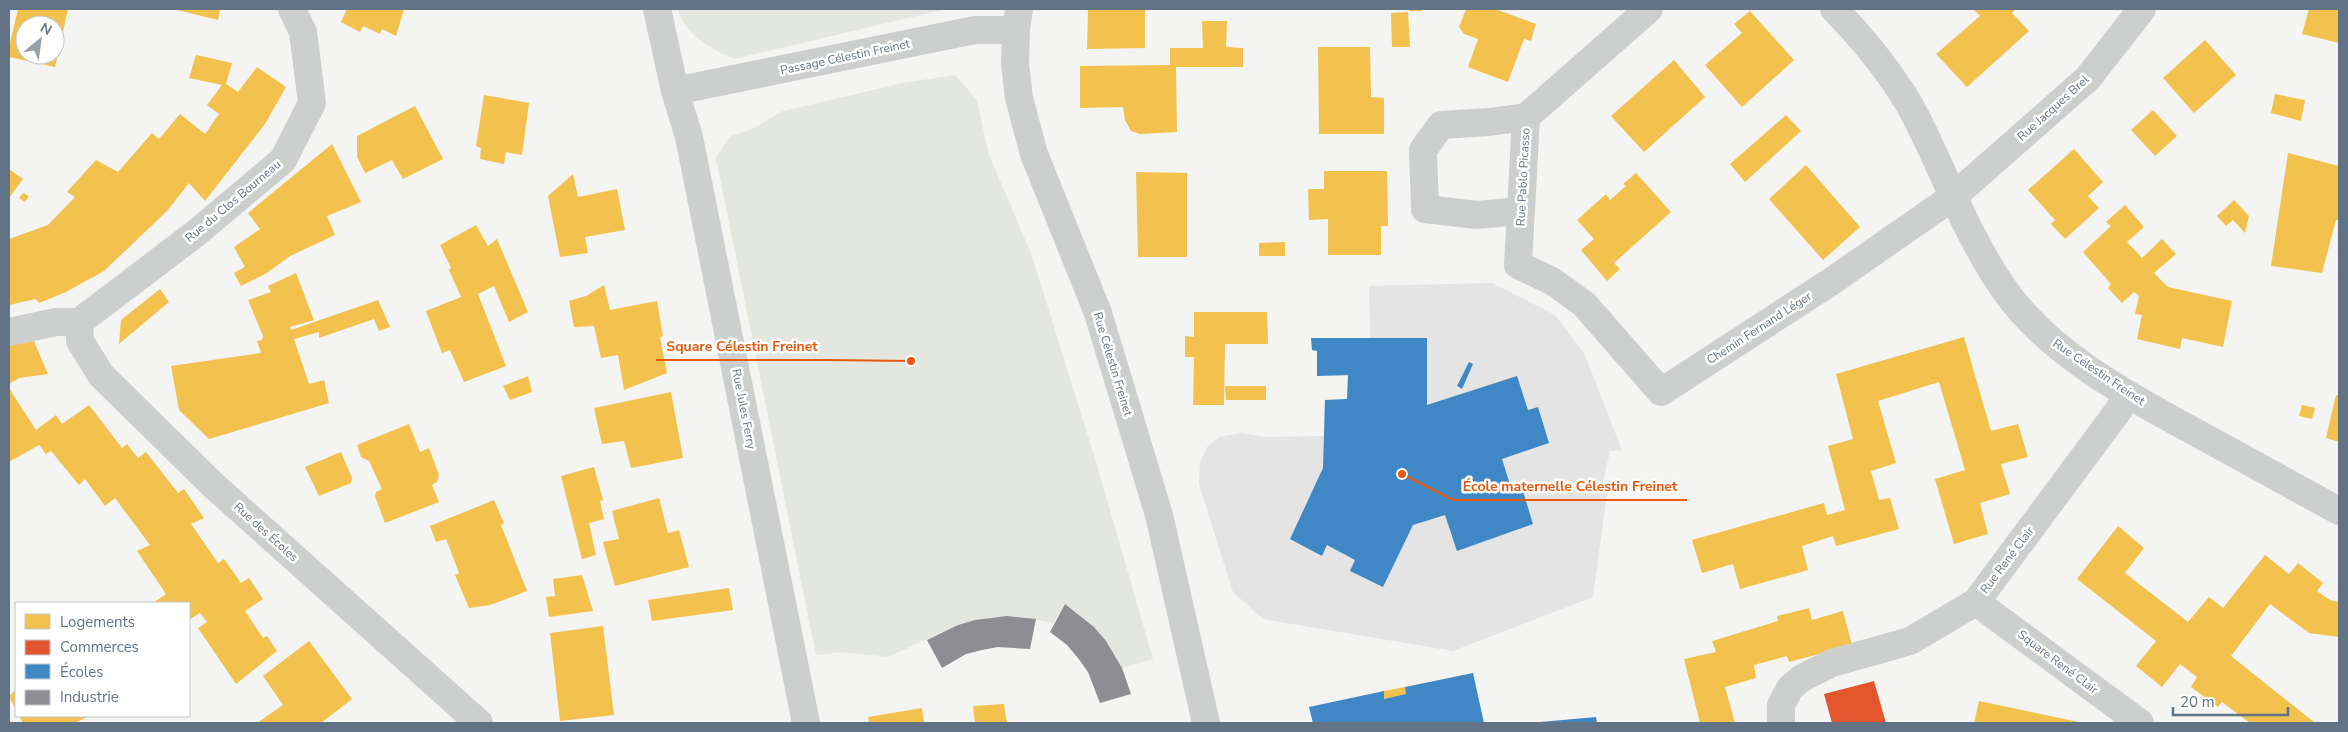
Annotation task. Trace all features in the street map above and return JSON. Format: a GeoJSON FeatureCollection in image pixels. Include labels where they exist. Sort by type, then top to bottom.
{"type":"FeatureCollection","features":[{"type":"Feature","properties":{"kind":"street","name":"Rue du Clos Bourneau"},"geometry":{"type":"LineString","coordinates":[[78,322],[195,234],[283,160],[312,103],[303,32],[292,9]]}},
{"type":"Feature","properties":{"kind":"street","name":"Rue Jules Ferry"},"geometry":{"type":"LineString","coordinates":[[658,9],[675,91],[689,137],[806,723]]}},
{"type":"Feature","properties":{"kind":"street","name":"Rue Pablo Picasso"},"geometry":{"type":"LineString","coordinates":[[1584,304],[1552,281],[1518,265],[1526,116],[1649,9]]}},
{"type":"Feature","properties":{"kind":"street","name":"Rue Célestin Freinet"},"geometry":{"type":"LineString","coordinates":[[1834,9],[1856,32],[1915,115],[1990,268],[2022,314],[2058,346],[2128,394],[2159,413],[2339,511]]}},
{"type":"Feature","properties":{"kind":"street","name":"Rue Jacques Brel"},"geometry":{"type":"LineString","coordinates":[[1954,196],[2088,78],[2142,9]]}},
{"type":"Feature","properties":{"kind":"street","name":"Passage Célestin Freinet"},"geometry":{"type":"LineString","coordinates":[[675,91],[975,30],[1017,19]]}},
{"type":"Feature","properties":{"kind":"street","name":"Rue Célestin Freinet"},"geometry":{"type":"LineString","coordinates":[[1017,19],[1015,64],[1019,98],[1032,144],[1098,313],[1160,515],[1206,723]]}},
{"type":"Feature","properties":{"kind":"street"},"geometry":{"type":"LineString","coordinates":[[1521,211],[1477,215],[1425,209],[1423,150],[1441,125],[1489,122],[1526,116]]}},
{"type":"Feature","properties":{"kind":"street","name":"Chemin Fernand Léger"},"geometry":{"type":"LineString","coordinates":[[1584,304],[1661,392],[1832,281],[1954,196]]}},
{"type":"Feature","properties":{"kind":"street"},"geometry":{"type":"LineString","coordinates":[[9,332],[56,322],[78,322]]}},
{"type":"Feature","properties":{"kind":"street","name":"Rue des Écoles"},"geometry":{"type":"LineString","coordinates":[[78,322],[80,340],[101,374],[213,485],[479,723]]}},
{"type":"Feature","properties":{"kind":"street","name":"Rue René Clair"},"geometry":{"type":"LineString","coordinates":[[1781,723],[1781,705],[1790,688],[1802,678],[1832,663],[1910,642],[1976,602],[2118,411],[2128,394]]}},
{"type":"Feature","properties":{"kind":"street","name":"Square René Clair"},"geometry":{"type":"LineString","coordinates":[[1976,602],[2140,723]]}},
{"type":"Feature","properties":{"kind":"shaded area"},"geometry":{"type":"Polygon","coordinates":[[[678,9],[946,9],[734,59],[708,46],[693,34],[681,18],[678,9]]]}},
{"type":"Feature","properties":{"kind":"shaded area"},"geometry":{"type":"Polygon","coordinates":[[[955,75],[977,100],[988,152],[1032,256],[1097,465],[1153,659],[1122,668],[1111,649],[1098,633],[1065,604],[1053,623],[1021,617],[992,617],[958,625],[888,657],[842,652],[816,655],[716,158],[729,137],[752,129],[783,111],[903,83],[955,75]]]}},
{"type":"Feature","properties":{"kind":"shaded area"},"geometry":{"type":"Polygon","coordinates":[[[1492,283],[1555,315],[1584,353],[1622,450],[1610,451],[1602,486],[1607,493],[1593,597],[1453,651],[1263,619],[1233,592],[1199,484],[1200,463],[1207,447],[1220,437],[1240,433],[1266,437],[1324,436],[1325,400],[1347,399],[1348,376],[1317,376],[1317,351],[1312,350],[1311,338],[1370,338],[1369,286],[1492,283]]]}},
{"type":"Feature","properties":{"kind":"building: Logements"},"geometry":{"type":"Polygon","coordinates":[[[18,9],[68,9],[65,22],[65,15],[17,15],[18,9]]]}},
{"type":"Feature","properties":{"kind":"building: Logements"},"geometry":{"type":"Polygon","coordinates":[[[173,9],[220,9],[218,20],[173,9]]]}},
{"type":"Feature","properties":{"kind":"building: Logements"},"geometry":{"type":"Polygon","coordinates":[[[347,9],[404,9],[396,36],[382,29],[380,34],[363,26],[360,32],[341,22],[347,9]]]}},
{"type":"Feature","properties":{"kind":"building: Logements"},"geometry":{"type":"Polygon","coordinates":[[[1088,9],[1145,9],[1145,48],[1087,49],[1088,9]]]}},
{"type":"Feature","properties":{"kind":"building: Logements"},"geometry":{"type":"Polygon","coordinates":[[[1409,9],[1422,9],[1422,11],[1409,11],[1409,9]]]}},
{"type":"Feature","properties":{"kind":"building: Logements"},"geometry":{"type":"Polygon","coordinates":[[[1466,9],[1495,9],[1536,24],[1531,41],[1524,39],[1508,82],[1468,67],[1478,39],[1464,34],[1459,27],[1466,9]]]}},
{"type":"Feature","properties":{"kind":"building: Logements"},"geometry":{"type":"Polygon","coordinates":[[[1973,9],[2016,9],[2012,13],[2029,31],[1967,87],[1936,54],[1980,16],[1973,9]]]}},
{"type":"Feature","properties":{"kind":"building: Logements"},"geometry":{"type":"Polygon","coordinates":[[[2309,9],[2339,9],[2339,43],[2302,34],[2309,9]]]}},
{"type":"Feature","properties":{"kind":"building: Logements"},"geometry":{"type":"Polygon","coordinates":[[[1750,11],[1794,60],[1742,107],[1705,65],[1742,33],[1734,24],[1750,11]]]}},
{"type":"Feature","properties":{"kind":"building: Logements"},"geometry":{"type":"Polygon","coordinates":[[[1408,12],[1410,47],[1392,47],[1391,13],[1408,12]]]}},
{"type":"Feature","properties":{"kind":"building: Logements"},"geometry":{"type":"Polygon","coordinates":[[[1202,21],[1227,21],[1226,47],[1243,48],[1243,67],[1176,67],[1177,132],[1140,134],[1131,131],[1125,120],[1123,107],[1080,108],[1080,66],[1170,65],[1170,48],[1203,48],[1202,21]]]}},
{"type":"Feature","properties":{"kind":"building: Logements"},"geometry":{"type":"Polygon","coordinates":[[[15,22],[15,58],[9,57],[9,47],[15,22]]]}},
{"type":"Feature","properties":{"kind":"building: Logements"},"geometry":{"type":"Polygon","coordinates":[[[2205,40],[2236,75],[2194,113],[2163,78],[2205,40]]]}},
{"type":"Feature","properties":{"kind":"building: Logements"},"geometry":{"type":"Polygon","coordinates":[[[1318,47],[1370,47],[1371,97],[1384,98],[1384,134],[1319,134],[1318,47]]]}},
{"type":"Feature","properties":{"kind":"building: Logements"},"geometry":{"type":"Polygon","coordinates":[[[196,55],[232,63],[226,84],[238,92],[257,67],[286,87],[265,124],[205,201],[189,183],[167,211],[104,271],[66,292],[39,303],[36,299],[9,305],[9,239],[48,225],[75,197],[67,192],[96,160],[118,172],[152,133],[159,139],[180,114],[205,134],[219,114],[207,105],[222,85],[189,78],[196,55]]]}},
{"type":"Feature","properties":{"kind":"building: Logements"},"geometry":{"type":"Polygon","coordinates":[[[1674,60],[1705,97],[1644,152],[1611,116],[1674,60]]]}},
{"type":"Feature","properties":{"kind":"building: Logements"},"geometry":{"type":"Polygon","coordinates":[[[2275,94],[2305,100],[2301,121],[2271,113],[2275,94]]]}},
{"type":"Feature","properties":{"kind":"building: Logements"},"geometry":{"type":"Polygon","coordinates":[[[484,95],[529,103],[522,155],[506,152],[504,164],[480,159],[481,148],[476,146],[484,95]]]}},
{"type":"Feature","properties":{"kind":"building: Logements"},"geometry":{"type":"Polygon","coordinates":[[[415,106],[443,159],[403,179],[392,160],[365,173],[357,157],[357,136],[415,106]]]}},
{"type":"Feature","properties":{"kind":"building: Logements"},"geometry":{"type":"Polygon","coordinates":[[[2153,110],[2177,136],[2155,156],[2131,130],[2153,110]]]}},
{"type":"Feature","properties":{"kind":"building: Logements"},"geometry":{"type":"Polygon","coordinates":[[[1786,115],[1801,131],[1745,182],[1730,164],[1786,115]]]}},
{"type":"Feature","properties":{"kind":"building: Logements"},"geometry":{"type":"Polygon","coordinates":[[[332,144],[361,202],[327,216],[335,235],[290,256],[267,273],[241,286],[234,273],[245,267],[234,247],[260,229],[248,213],[332,144]]]}},
{"type":"Feature","properties":{"kind":"building: Logements"},"geometry":{"type":"Polygon","coordinates":[[[2074,149],[2103,182],[2088,196],[2099,208],[2065,239],[2051,224],[2055,220],[2028,190],[2074,149]]]}},
{"type":"Feature","properties":{"kind":"building: Logements"},"geometry":{"type":"Polygon","coordinates":[[[2288,153],[2339,166],[2339,220],[2336,220],[2322,273],[2271,266],[2288,153]]]}},
{"type":"Feature","properties":{"kind":"building: Logements"},"geometry":{"type":"Polygon","coordinates":[[[1806,165],[1860,227],[1823,260],[1769,199],[1806,165]]]}},
{"type":"Feature","properties":{"kind":"building: Logements"},"geometry":{"type":"Polygon","coordinates":[[[9,169],[23,179],[9,198],[9,169]]]}},
{"type":"Feature","properties":{"kind":"building: Logements"},"geometry":{"type":"Polygon","coordinates":[[[1324,171],[1387,171],[1388,226],[1381,226],[1381,255],[1328,255],[1328,219],[1309,220],[1308,189],[1324,189],[1324,171]]]}},
{"type":"Feature","properties":{"kind":"building: Logements"},"geometry":{"type":"Polygon","coordinates":[[[1136,172],[1187,173],[1187,257],[1138,257],[1136,172]]]}},
{"type":"Feature","properties":{"kind":"building: Logements"},"geometry":{"type":"Polygon","coordinates":[[[1636,173],[1671,212],[1614,263],[1620,269],[1607,281],[1581,250],[1594,239],[1577,220],[1606,194],[1610,200],[1626,186],[1623,184],[1636,173]]]}},
{"type":"Feature","properties":{"kind":"building: Logements"},"geometry":{"type":"Polygon","coordinates":[[[573,174],[578,197],[617,189],[625,230],[585,237],[588,253],[560,257],[548,196],[573,174]]]}},
{"type":"Feature","properties":{"kind":"building: Logements"},"geometry":{"type":"Polygon","coordinates":[[[23,193],[29,196],[25,202],[19,198],[23,193]]]}},
{"type":"Feature","properties":{"kind":"building: Logements"},"geometry":{"type":"Polygon","coordinates":[[[2234,200],[2249,216],[2245,233],[2233,220],[2226,226],[2217,216],[2234,200]]]}},
{"type":"Feature","properties":{"kind":"building: Logements"},"geometry":{"type":"Polygon","coordinates":[[[2125,205],[2144,227],[2127,242],[2142,258],[2162,239],[2176,254],[2154,273],[2168,287],[2232,301],[2223,347],[2182,338],[2180,349],[2137,339],[2142,315],[2135,314],[2139,296],[2134,292],[2122,303],[2108,288],[2111,284],[2083,252],[2111,226],[2106,222],[2125,205]]]}},
{"type":"Feature","properties":{"kind":"building: Logements"},"geometry":{"type":"Polygon","coordinates":[[[476,225],[488,246],[497,239],[528,312],[509,322],[494,286],[478,294],[506,366],[464,382],[450,350],[442,353],[426,311],[461,297],[449,270],[451,268],[440,245],[476,225]]]}},
{"type":"Feature","properties":{"kind":"building: Logements"},"geometry":{"type":"Polygon","coordinates":[[[1285,242],[1285,256],[1259,256],[1259,243],[1285,242]]]}},
{"type":"Feature","properties":{"kind":"building: Logements"},"geometry":{"type":"Polygon","coordinates":[[[296,273],[314,320],[290,327],[291,330],[378,300],[390,327],[379,331],[374,319],[319,338],[319,332],[294,339],[309,384],[324,380],[329,403],[209,439],[179,410],[171,366],[261,353],[257,341],[262,340],[263,336],[248,300],[271,292],[268,286],[296,273]]]}},
{"type":"Feature","properties":{"kind":"building: Logements"},"geometry":{"type":"Polygon","coordinates":[[[604,285],[610,310],[657,301],[663,336],[660,337],[667,373],[624,390],[618,355],[601,358],[594,326],[574,327],[569,301],[586,296],[604,285]]]}},
{"type":"Feature","properties":{"kind":"building: Logements"},"geometry":{"type":"Polygon","coordinates":[[[160,289],[169,302],[119,344],[121,320],[160,289]]]}},
{"type":"Feature","properties":{"kind":"building: Logements"},"geometry":{"type":"Polygon","coordinates":[[[1194,312],[1267,312],[1268,344],[1225,344],[1224,405],[1193,405],[1194,357],[1185,357],[1185,336],[1194,337],[1194,312]]]}},
{"type":"Feature","properties":{"kind":"building: Logements"},"geometry":{"type":"Polygon","coordinates":[[[1964,337],[1991,431],[2018,424],[2028,457],[2001,464],[2010,494],[1980,503],[1988,534],[1954,544],[1935,479],[1965,470],[1939,382],[1878,401],[1896,463],[1871,471],[1879,500],[1890,498],[1899,529],[1836,546],[1833,536],[1802,546],[1808,570],[1740,589],[1733,564],[1702,573],[1692,540],[1824,503],[1827,515],[1845,510],[1828,446],[1853,439],[1836,374],[1964,337]]]}},
{"type":"Feature","properties":{"kind":"building: Logements"},"geometry":{"type":"Polygon","coordinates":[[[33,339],[48,374],[19,378],[9,384],[9,340],[33,339]]]}},
{"type":"Feature","properties":{"kind":"building: Logements"},"geometry":{"type":"Polygon","coordinates":[[[528,376],[532,392],[510,400],[503,386],[528,376]]]}},
{"type":"Feature","properties":{"kind":"building: Logements"},"geometry":{"type":"Polygon","coordinates":[[[1225,386],[1266,386],[1266,400],[1226,400],[1225,386]]]}},
{"type":"Feature","properties":{"kind":"building: Logements"},"geometry":{"type":"Polygon","coordinates":[[[9,388],[36,430],[56,415],[62,424],[89,405],[122,448],[127,444],[138,458],[146,452],[178,493],[184,489],[204,518],[191,524],[218,563],[224,559],[241,583],[249,578],[263,599],[245,611],[263,638],[267,636],[277,651],[236,684],[198,628],[207,622],[200,613],[190,619],[190,602],[154,602],[166,594],[137,551],[150,545],[115,498],[105,506],[85,479],[79,485],[51,451],[46,454],[39,445],[9,462],[9,388]]]}},
{"type":"Feature","properties":{"kind":"building: Logements"},"geometry":{"type":"Polygon","coordinates":[[[671,392],[683,458],[631,468],[624,441],[602,444],[594,408],[671,392]]]}},
{"type":"Feature","properties":{"kind":"building: Logements"},"geometry":{"type":"Polygon","coordinates":[[[2336,395],[2339,396],[2339,442],[2326,438],[2336,395]]]}},
{"type":"Feature","properties":{"kind":"building: Logements"},"geometry":{"type":"Polygon","coordinates":[[[2302,405],[2315,408],[2312,419],[2299,416],[2302,405]]]}},
{"type":"Feature","properties":{"kind":"building: Logements"},"geometry":{"type":"Polygon","coordinates":[[[409,424],[420,452],[429,448],[439,475],[437,482],[432,485],[439,502],[385,523],[375,496],[376,492],[382,489],[369,461],[361,457],[357,445],[409,424]]]}},
{"type":"Feature","properties":{"kind":"building: Logements"},"geometry":{"type":"Polygon","coordinates":[[[341,452],[352,478],[351,483],[319,496],[305,467],[341,452]]]}},
{"type":"Feature","properties":{"kind":"building: Logements"},"geometry":{"type":"Polygon","coordinates":[[[594,467],[603,500],[600,501],[604,519],[589,523],[596,555],[582,559],[561,476],[594,467]]]}},
{"type":"Feature","properties":{"kind":"building: Logements"},"geometry":{"type":"Polygon","coordinates":[[[659,498],[668,533],[679,530],[689,567],[615,586],[603,542],[619,539],[612,511],[659,498]]]}},
{"type":"Feature","properties":{"kind":"building: Logements"},"geometry":{"type":"Polygon","coordinates":[[[494,500],[504,523],[501,525],[527,591],[490,605],[469,608],[455,575],[459,573],[446,539],[436,542],[430,526],[494,500]]]}},
{"type":"Feature","properties":{"kind":"building: Logements"},"geometry":{"type":"Polygon","coordinates":[[[2118,526],[2144,548],[2125,573],[2188,622],[2209,597],[2223,608],[2265,555],[2289,574],[2298,563],[2323,583],[2317,591],[2330,600],[2339,602],[2339,637],[2309,633],[2270,604],[2231,656],[2315,723],[2250,723],[2222,702],[2218,707],[2191,687],[2197,677],[2180,664],[2162,687],[2136,666],[2156,641],[2077,579],[2118,526]]]}},
{"type":"Feature","properties":{"kind":"building: Logements"},"geometry":{"type":"Polygon","coordinates":[[[582,575],[593,611],[549,617],[546,597],[555,596],[553,579],[582,575]]]}},
{"type":"Feature","properties":{"kind":"building: Logements"},"geometry":{"type":"Polygon","coordinates":[[[729,588],[733,610],[652,621],[648,600],[729,588]]]}},
{"type":"Feature","properties":{"kind":"building: Logements"},"geometry":{"type":"Polygon","coordinates":[[[1809,608],[1812,620],[1843,611],[1852,645],[1789,662],[1787,656],[1754,665],[1756,678],[1725,687],[1735,723],[1700,723],[1684,659],[1716,652],[1712,641],[1778,621],[1777,616],[1809,608]]]}},
{"type":"Feature","properties":{"kind":"building: Logements"},"geometry":{"type":"Polygon","coordinates":[[[603,626],[614,715],[560,721],[550,633],[603,626]]]}},
{"type":"Feature","properties":{"kind":"building: Logements"},"geometry":{"type":"Polygon","coordinates":[[[309,641],[352,699],[321,723],[257,723],[283,705],[263,676],[309,641]]]}},
{"type":"Feature","properties":{"kind":"building: Logements"},"geometry":{"type":"Polygon","coordinates":[[[1405,687],[1406,694],[1384,699],[1384,691],[1405,687]]]}},
{"type":"Feature","properties":{"kind":"building: Logements"},"geometry":{"type":"Polygon","coordinates":[[[15,691],[15,708],[9,696],[15,691]]]}},
{"type":"Feature","properties":{"kind":"building: Logements"},"geometry":{"type":"Polygon","coordinates":[[[1979,701],[2079,722],[2079,723],[1974,723],[1979,701]]]}},
{"type":"Feature","properties":{"kind":"building: Logements"},"geometry":{"type":"Polygon","coordinates":[[[1004,704],[1007,723],[975,723],[973,706],[1004,704]]]}},
{"type":"Feature","properties":{"kind":"building: Logements"},"geometry":{"type":"Polygon","coordinates":[[[922,708],[924,723],[869,723],[868,717],[922,708]]]}},
{"type":"Feature","properties":{"kind":"building: Logements"},"geometry":{"type":"Polygon","coordinates":[[[20,717],[87,717],[75,723],[23,723],[20,717]]]}},
{"type":"Feature","properties":{"kind":"building: Commerces"},"geometry":{"type":"Polygon","coordinates":[[[1874,681],[1886,723],[1832,723],[1824,694],[1874,681]]]}},
{"type":"Feature","properties":{"kind":"building: Écoles"},"geometry":{"type":"Polygon","coordinates":[[[1311,338],[1427,338],[1427,405],[1517,376],[1528,410],[1538,407],[1549,443],[1502,459],[1512,491],[1522,488],[1533,524],[1457,551],[1445,515],[1413,525],[1383,587],[1350,571],[1355,560],[1327,545],[1322,556],[1290,539],[1323,468],[1325,400],[1347,399],[1348,375],[1317,376],[1317,351],[1312,350],[1311,338]]]}},
{"type":"Feature","properties":{"kind":"building: Écoles"},"geometry":{"type":"Polygon","coordinates":[[[1469,362],[1473,364],[1462,389],[1457,386],[1469,362]]]}},
{"type":"Feature","properties":{"kind":"building: Écoles"},"geometry":{"type":"Polygon","coordinates":[[[1473,673],[1484,723],[1313,723],[1309,707],[1384,691],[1384,699],[1406,694],[1405,687],[1473,673]]]}},
{"type":"Feature","properties":{"kind":"building: Écoles"},"geometry":{"type":"Polygon","coordinates":[[[1596,717],[1597,723],[1540,723],[1540,722],[1596,717]]]}},
{"type":"Feature","properties":{"kind":"building: Industrie"},"geometry":{"type":"Polygon","coordinates":[[[1065,604],[1094,627],[1106,641],[1122,668],[1131,694],[1100,703],[1088,672],[1067,645],[1050,632],[1065,604]]]}},
{"type":"Feature","properties":{"kind":"building: Industrie"},"geometry":{"type":"Polygon","coordinates":[[[1007,616],[1036,619],[1030,649],[998,647],[982,650],[966,654],[942,668],[927,640],[958,625],[975,620],[1007,616]]]}},
{"type":"Feature","properties":{"kind":"place","name":"Square Célestin Freinet"},"geometry":{"type":"Point","coordinates":[911,361]}},
{"type":"Feature","properties":{"kind":"place","name":"École maternelle Célestin Freinet"},"geometry":{"type":"Point","coordinates":[1402,474]}}]}
